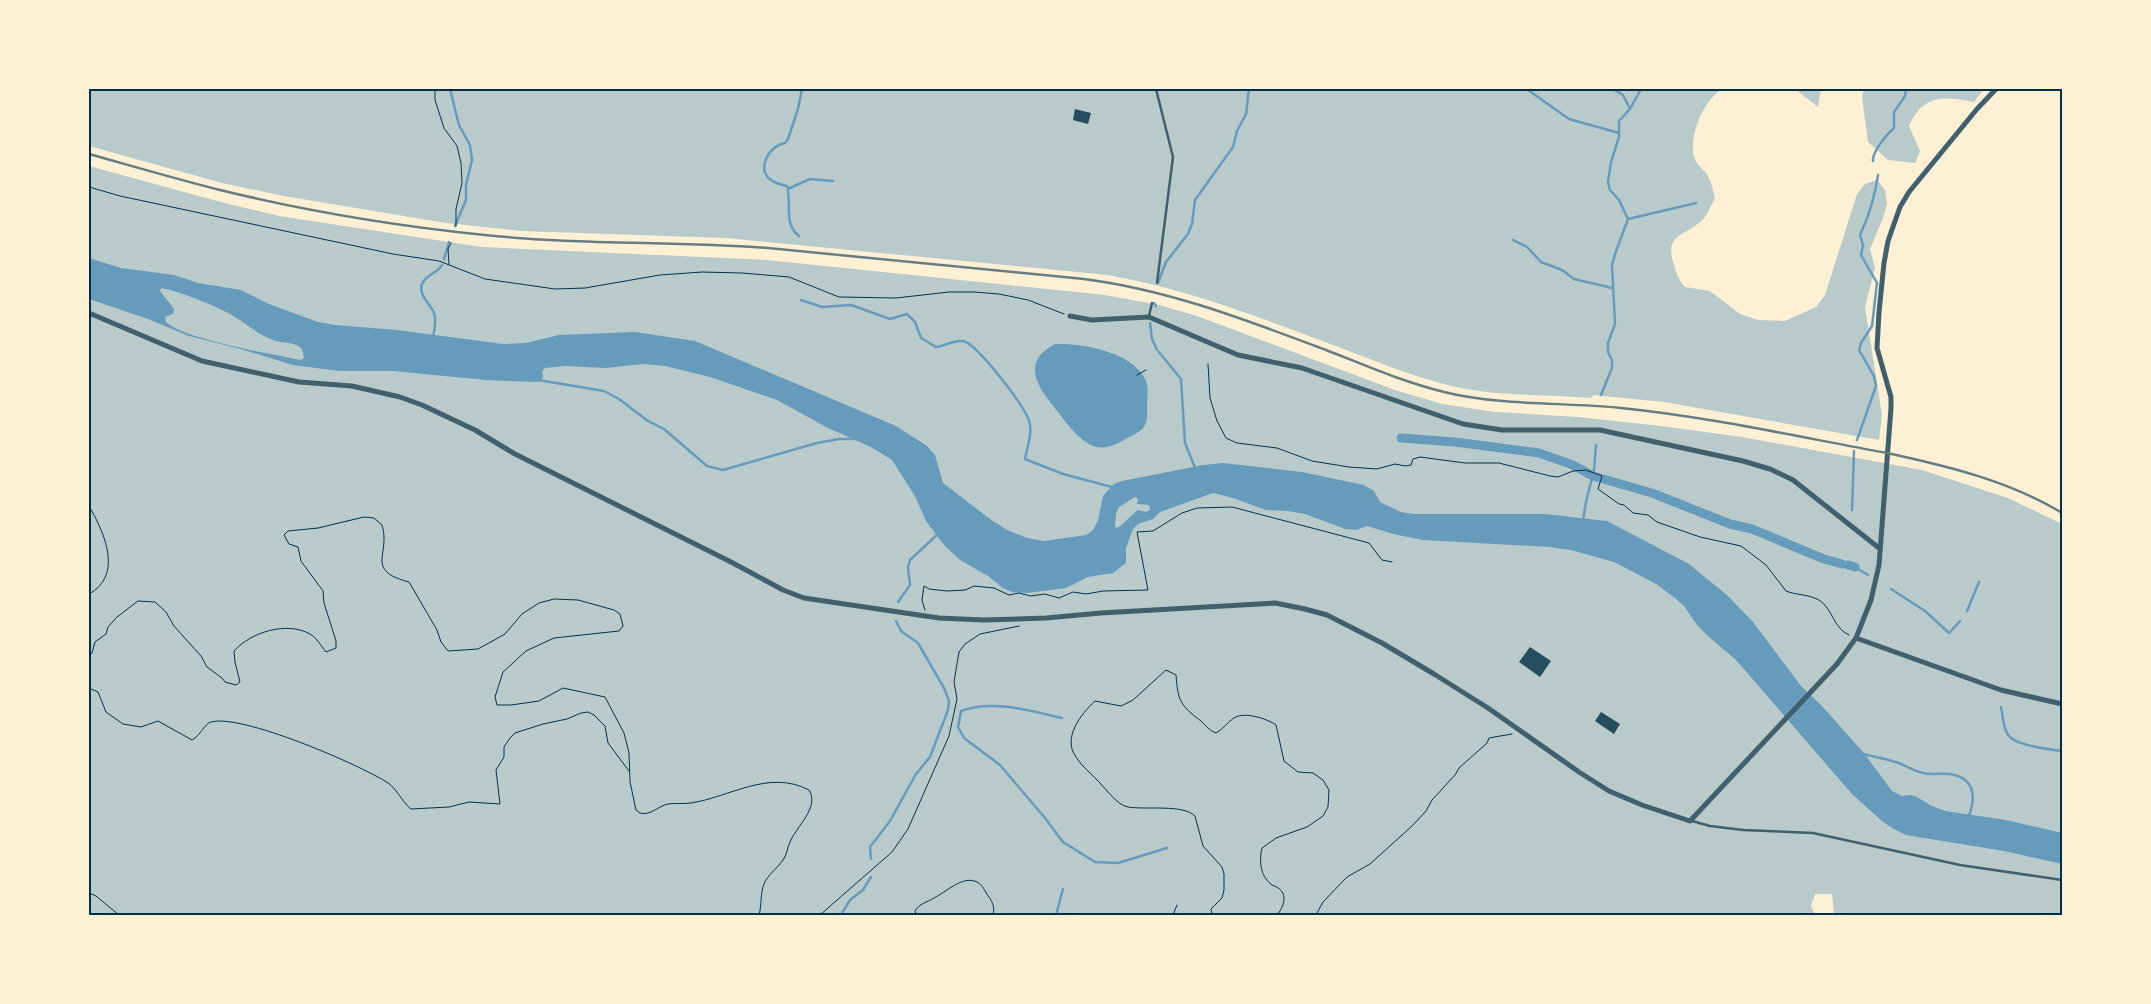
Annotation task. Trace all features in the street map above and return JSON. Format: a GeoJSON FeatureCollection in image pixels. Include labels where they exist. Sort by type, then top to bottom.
{"type":"FeatureCollection","features":[{"type":"Feature","properties":{"kind":"street"},"geometry":{"type":"LineString","coordinates":[[89,313],[202,361],[298,382],[352,386],[422,405],[475,430],[515,454],[731,562],[782,590],[804,598],[930,617],[984,620],[1046,618],[1274,603],[1305,609],[1327,616],[1382,643],[1434,674],[1609,791],[1642,805],[1690,821],[1815,688],[1856,638],[1876,583],[1891,408],[1891,397],[1879,359],[1877,336],[1888,241],[1900,207],[1910,192],[1977,109],[1996,89]]}},
{"type":"Feature","properties":{"kind":"street"},"geometry":{"type":"LineString","coordinates":[[1070,316],[1092,320],[1149,317],[1238,355],[1302,368],[1463,424],[1502,430],[1600,430],[1743,461],[1770,469],[1793,480],[1810,491],[1879,548]]}},
{"type":"Feature","properties":{"kind":"street"},"geometry":{"type":"LineString","coordinates":[[1856,638],[2001,690],[2062,704]]}},
{"type":"Feature","properties":{"kind":"lane"},"geometry":{"type":"LineString","coordinates":[[1156,89],[1173,157],[1157,283]]}},
{"type":"Feature","properties":{"kind":"lane"},"geometry":{"type":"LineString","coordinates":[[1149,317],[1152,303]]}},
{"type":"Feature","properties":{"kind":"lane"},"geometry":{"type":"LineString","coordinates":[[1690,821],[1727,828],[1813,833],[1960,865],[2062,880]]}},
{"type":"Feature","properties":{"kind":"path"},"geometry":{"type":"LineString","coordinates":[[435,89],[435,100],[444,128],[457,146],[461,163],[462,183],[456,209],[456,226]]}},
{"type":"Feature","properties":{"kind":"path"},"geometry":{"type":"LineString","coordinates":[[89,187],[120,196],[393,254],[426,258],[449,264],[486,279],[555,289],[585,288],[660,275],[702,272],[742,273],[789,277],[839,297],[896,298],[950,292],[998,294],[1028,300],[1070,316]]}},
{"type":"Feature","properties":{"kind":"path"},"geometry":{"type":"LineString","coordinates":[[449,264],[448,249],[451,242]]}},
{"type":"Feature","properties":{"kind":"path"},"geometry":{"type":"LineString","coordinates":[[1208,364],[1208,385],[1216,421],[1226,438],[1237,442],[1277,448],[1312,461],[1348,467],[1377,469],[1395,464],[1409,466],[1413,459],[1420,457],[1465,463],[1499,463],[1535,474],[1558,477],[1573,471],[1591,471],[1602,476],[1598,489],[1619,504],[1624,505],[1633,513],[1648,515],[1657,522],[1700,537],[1745,549],[1772,571],[1781,587],[1786,591],[1800,593],[1819,600],[1826,606],[1842,632],[1856,638]]}},
{"type":"Feature","properties":{"kind":"path"},"geometry":{"type":"LineString","coordinates":[[1137,375],[1146,370]]}},
{"type":"Feature","properties":{"kind":"path"},"geometry":{"type":"LineString","coordinates":[[89,506],[106,542],[110,561],[97,590],[89,594]]}},
{"type":"Feature","properties":{"kind":"path"},"geometry":{"type":"LineString","coordinates":[[925,610],[922,600],[924,586],[929,589],[947,591],[965,590],[974,586],[994,588],[1009,595],[1019,593],[1031,596],[1045,594],[1059,598],[1073,592],[1086,594],[1103,591],[1148,590],[1137,532],[1153,531],[1182,513],[1197,508],[1232,507],[1369,543],[1382,560],[1392,562]]}},
{"type":"Feature","properties":{"kind":"path"},"geometry":{"type":"LineString","coordinates":[[89,656],[92,653],[95,642],[106,634],[108,627],[117,617],[138,601],[144,600],[155,602],[166,612],[174,626],[201,656],[207,667],[230,685],[236,686],[240,682],[234,662],[234,651],[257,634],[292,628],[311,634],[326,652],[332,651],[336,648],[336,640],[324,604],[323,591],[302,561],[298,547],[289,544],[284,535],[288,531],[318,528],[364,517],[374,518],[382,525],[384,532],[381,559],[384,569],[396,579],[409,582],[437,630],[441,642],[448,651],[478,649],[505,634],[522,614],[539,603],[554,599],[590,603],[614,610],[620,614],[623,626],[619,631],[554,638],[526,651],[503,672],[494,697],[497,704],[511,705],[539,700],[563,688],[605,697],[624,734],[629,753],[629,772],[636,810],[644,815],[666,804],[691,803],[732,790],[771,782],[791,782],[809,790],[812,800],[809,809],[790,842],[786,857],[780,866],[768,876],[764,885],[759,915]]}},
{"type":"Feature","properties":{"kind":"path"},"geometry":{"type":"LineString","coordinates":[[820,915],[892,852],[908,829],[949,736],[957,699],[954,682],[959,652],[965,644],[980,634],[1022,625]]}},
{"type":"Feature","properties":{"kind":"path"},"geometry":{"type":"LineString","coordinates":[[1212,915],[1210,909],[1222,898],[1224,890],[1222,867],[1203,846],[1195,816],[1191,812],[1172,809],[1126,807],[1111,796],[1074,755],[1071,743],[1074,729],[1095,701],[1120,706],[1133,700],[1166,670],[1170,670],[1176,675],[1178,696],[1182,705],[1209,730],[1216,733],[1224,729],[1234,718],[1242,715],[1268,718],[1276,725],[1284,761],[1298,772],[1313,773],[1323,780],[1329,790],[1328,807],[1322,816],[1306,828],[1276,838],[1262,848],[1261,870],[1270,884],[1279,888],[1284,894],[1284,902],[1277,915]]}},
{"type":"Feature","properties":{"kind":"path"},"geometry":{"type":"LineString","coordinates":[[89,688],[98,692],[106,712],[123,724],[141,727],[158,720],[192,740],[200,736],[207,723],[212,721],[234,722],[269,731],[365,771],[389,784],[404,804],[411,809],[449,807],[469,802],[500,804],[496,770],[504,757],[504,747],[510,738],[516,733],[543,724],[568,719],[580,713],[588,712],[594,715],[605,726],[608,742],[629,772]]}},
{"type":"Feature","properties":{"kind":"path"},"geometry":{"type":"LineString","coordinates":[[1316,915],[1323,902],[1348,877],[1370,864],[1426,812],[1432,800],[1455,776],[1459,768],[1487,743],[1488,738],[1513,735],[1510,732]]}},
{"type":"Feature","properties":{"kind":"path"},"geometry":{"type":"LineString","coordinates":[[916,915],[915,911],[919,905],[935,898],[946,889],[966,881],[976,882],[984,888],[993,901],[993,915]]}},
{"type":"Feature","properties":{"kind":"path"},"geometry":{"type":"LineString","coordinates":[[89,893],[96,896],[119,915]]}},
{"type":"Feature","properties":{"kind":"path"},"geometry":{"type":"LineString","coordinates":[[1173,915],[1177,905]]}},
{"type":"Feature","properties":{"kind":"shaded area"},"geometry":{"type":"Polygon","coordinates":[[[89,89],[1722,89],[1715,94],[1703,110],[1696,129],[1693,148],[1694,157],[1708,176],[1715,198],[1702,220],[1674,241],[1671,253],[1678,275],[1685,287],[1710,291],[1740,314],[1758,320],[1785,321],[1816,307],[1825,295],[1857,194],[1865,184],[1877,180],[1885,190],[1887,204],[1870,249],[1875,268],[1865,307],[1882,415],[1879,440],[1664,402],[1593,395],[1592,398],[1518,394],[1462,388],[1402,371],[1278,324],[1194,296],[1108,275],[726,238],[521,231],[446,223],[284,196],[222,183],[89,146],[89,89]]]}},
{"type":"Feature","properties":{"kind":"shaded area"},"geometry":{"type":"Polygon","coordinates":[[[1795,89],[1821,89],[1818,107],[1795,89]]]}},
{"type":"Feature","properties":{"kind":"shaded area"},"geometry":{"type":"Polygon","coordinates":[[[1864,89],[1984,89],[1974,102],[1944,99],[1928,103],[1921,108],[1909,126],[1920,151],[1915,163],[1888,160],[1868,142],[1862,97],[1864,89]]]}},
{"type":"Feature","properties":{"kind":"shaded area"},"geometry":{"type":"Polygon","coordinates":[[[89,166],[279,216],[482,247],[767,260],[1105,295],[1159,305],[1194,315],[1395,390],[1442,404],[1495,412],[1578,417],[1742,437],[1922,470],[2008,498],[2062,524],[2062,915],[1834,915],[1832,894],[1815,894],[1811,906],[1815,915],[89,915],[89,166]]]}},
{"type":"Feature","properties":{"kind":"water"},"geometry":{"type":"Polygon","coordinates":[[[89,258],[121,268],[174,275],[198,283],[241,290],[269,304],[318,322],[335,325],[397,330],[503,344],[526,343],[559,335],[635,332],[695,341],[896,426],[927,446],[935,455],[943,483],[1007,530],[1027,538],[1044,541],[1086,535],[1093,530],[1098,521],[1103,496],[1114,484],[1203,465],[1223,463],[1302,472],[1364,485],[1374,491],[1380,502],[1401,512],[1413,514],[1545,514],[1607,521],[1689,564],[1728,596],[1753,622],[1801,686],[1821,705],[1863,752],[1892,791],[1902,796],[1910,795],[1917,797],[1945,811],[2006,820],[2062,833],[2062,864],[2004,851],[1906,835],[1883,822],[1852,794],[1736,660],[1697,625],[1684,606],[1656,584],[1614,562],[1571,550],[1550,547],[1423,540],[1367,526],[1356,530],[1345,529],[1305,514],[1266,510],[1213,493],[1160,512],[1153,519],[1138,524],[1133,529],[1126,548],[1126,563],[1113,573],[1088,577],[1066,588],[1027,593],[1012,592],[960,560],[944,545],[926,521],[915,496],[892,460],[871,447],[826,427],[777,400],[710,377],[665,366],[643,364],[606,368],[565,366],[545,368],[542,371],[543,377],[541,381],[535,382],[486,380],[393,371],[339,371],[293,365],[189,336],[148,319],[89,299],[89,258]],[[161,288],[160,291],[174,309],[173,314],[165,317],[166,322],[176,329],[230,346],[301,360],[304,358],[302,349],[299,346],[273,340],[223,310],[186,295],[161,288]],[[1135,497],[1119,507],[1116,513],[1115,528],[1119,527],[1138,510],[1146,512],[1150,510],[1149,505],[1137,504],[1138,499],[1135,497]]]}},
{"type":"Feature","properties":{"kind":"water"},"geometry":{"type":"Polygon","coordinates":[[[1055,344],[1079,345],[1106,351],[1131,363],[1140,371],[1146,381],[1148,391],[1147,417],[1143,428],[1116,444],[1102,448],[1091,445],[1075,433],[1045,395],[1036,377],[1035,368],[1037,360],[1044,351],[1055,344]]]}},
{"type":"Feature","properties":{"kind":"building"},"geometry":{"type":"Polygon","coordinates":[[[1075,109],[1091,113],[1088,124],[1073,120],[1075,109]]]}},
{"type":"Feature","properties":{"kind":"building"},"geometry":{"type":"Polygon","coordinates":[[[1530,647],[1551,661],[1540,677],[1519,662],[1530,647]]]}},
{"type":"Feature","properties":{"kind":"building"},"geometry":{"type":"Polygon","coordinates":[[[1601,712],[1620,724],[1614,734],[1595,721],[1601,712]]]}},
{"type":"Feature","properties":{"kind":"waterway"},"geometry":{"type":"LineString","coordinates":[[450,89],[459,125],[470,145],[472,160],[466,185],[466,200],[455,226]]}},
{"type":"Feature","properties":{"kind":"waterway"},"geometry":{"type":"LineString","coordinates":[[799,236],[791,226],[789,219],[787,186],[771,180],[766,175],[764,164],[774,148],[785,143],[788,139],[798,109],[802,89]]}},
{"type":"Feature","properties":{"kind":"waterway"},"geometry":{"type":"LineString","coordinates":[[1158,283],[1166,262],[1188,234],[1192,224],[1195,200],[1233,147],[1237,131],[1246,114],[1249,89]]}},
{"type":"Feature","properties":{"kind":"waterway"},"geometry":{"type":"LineString","coordinates":[[1613,89],[1623,95],[1630,109]]}},
{"type":"Feature","properties":{"kind":"waterway"},"geometry":{"type":"LineString","coordinates":[[1601,395],[1612,368],[1612,360],[1608,352],[1608,343],[1615,324],[1612,265],[1628,219],[1619,200],[1610,190],[1608,182],[1611,162],[1619,137],[1619,121],[1630,109],[1641,89]]}},
{"type":"Feature","properties":{"kind":"waterway"},"geometry":{"type":"LineString","coordinates":[[1873,161],[1877,148],[1894,128],[1894,112],[1905,96],[1906,89]]}},
{"type":"Feature","properties":{"kind":"waterway"},"geometry":{"type":"LineString","coordinates":[[1528,90],[1569,119],[1619,133]]}},
{"type":"Feature","properties":{"kind":"waterway"},"geometry":{"type":"LineString","coordinates":[[1857,440],[1876,386],[1874,376],[1859,350],[1861,343],[1872,326],[1877,283],[1861,255],[1863,245],[1860,235],[1871,206],[1878,175]]}},
{"type":"Feature","properties":{"kind":"waterway"},"geometry":{"type":"LineString","coordinates":[[788,189],[810,179],[833,181]]}},
{"type":"Feature","properties":{"kind":"waterway"},"geometry":{"type":"LineString","coordinates":[[1628,219],[1696,203]]}},
{"type":"Feature","properties":{"kind":"waterway"},"geometry":{"type":"LineString","coordinates":[[1513,240],[1527,247],[1541,262],[1562,270],[1574,279],[1612,288]]}},
{"type":"Feature","properties":{"kind":"waterway"},"geometry":{"type":"LineString","coordinates":[[444,259],[449,242]]}},
{"type":"Feature","properties":{"kind":"waterway"},"geometry":{"type":"LineString","coordinates":[[433,338],[435,316],[423,296],[421,288],[426,278],[442,265]]}},
{"type":"Feature","properties":{"kind":"waterway"},"geometry":{"type":"LineString","coordinates":[[801,300],[822,307],[851,305],[890,319],[907,314],[915,322],[921,338],[936,347],[959,341],[969,344],[1000,377],[1026,414],[1030,430],[1025,459],[1063,474],[1112,487]]}},
{"type":"Feature","properties":{"kind":"waterway"},"geometry":{"type":"LineString","coordinates":[[1150,323],[1152,339],[1157,350]]}},
{"type":"Feature","properties":{"kind":"waterway"},"geometry":{"type":"LineString","coordinates":[[1159,352],[1181,379],[1185,443],[1196,470]]}},
{"type":"Feature","properties":{"kind":"waterway"},"geometry":{"type":"LineString","coordinates":[[538,380],[604,391],[619,399],[648,421],[664,429],[707,466],[723,470],[817,443],[839,439],[854,439]]}},
{"type":"Feature","properties":{"kind":"waterway"},"geometry":{"type":"LineString","coordinates":[[1401,438],[1455,442],[1539,453],[1573,465],[1593,476],[1652,493],[1730,524],[1752,529],[1824,559],[1842,564]]}},
{"type":"Feature","properties":{"kind":"waterway"},"geometry":{"type":"LineString","coordinates":[[1583,520],[1594,470],[1596,445]]}},
{"type":"Feature","properties":{"kind":"waterway"},"geometry":{"type":"LineString","coordinates":[[1852,510],[1854,451]]}},
{"type":"Feature","properties":{"kind":"waterway"},"geometry":{"type":"LineString","coordinates":[[898,602],[910,585],[908,567],[910,560],[939,533]]}},
{"type":"Feature","properties":{"kind":"waterway"},"geometry":{"type":"LineString","coordinates":[[1848,565],[1855,567]]}},
{"type":"Feature","properties":{"kind":"waterway"},"geometry":{"type":"LineString","coordinates":[[1855,567],[1868,575]]}},
{"type":"Feature","properties":{"kind":"waterway"},"geometry":{"type":"LineString","coordinates":[[1967,611],[1979,582]]}},
{"type":"Feature","properties":{"kind":"waterway"},"geometry":{"type":"LineString","coordinates":[[1891,589],[1925,611],[1949,633],[1960,621]]}},
{"type":"Feature","properties":{"kind":"waterway"},"geometry":{"type":"LineString","coordinates":[[871,859],[870,847],[890,821],[916,774],[930,757],[948,710],[949,701],[944,688],[918,643],[901,631],[896,621]]}},
{"type":"Feature","properties":{"kind":"waterway"},"geometry":{"type":"LineString","coordinates":[[1062,718],[1011,707],[986,706],[961,711],[958,727],[964,738],[1000,765],[1063,842],[1095,862],[1118,863],[1167,848]]}},
{"type":"Feature","properties":{"kind":"waterway"},"geometry":{"type":"LineString","coordinates":[[2001,707],[2005,729],[2012,739],[2033,746],[2062,751]]}},
{"type":"Feature","properties":{"kind":"waterway"},"geometry":{"type":"LineString","coordinates":[[1863,754],[1892,761],[1923,773],[1958,776],[1969,784],[1972,789],[1973,795],[1969,816]]}},
{"type":"Feature","properties":{"kind":"waterway"},"geometry":{"type":"LineString","coordinates":[[841,915],[850,900],[863,890],[871,877]]}},
{"type":"Feature","properties":{"kind":"waterway"},"geometry":{"type":"LineString","coordinates":[[1056,915],[1063,889]]}},
{"type":"Feature","properties":{"kind":"railway"},"geometry":{"type":"LineString","coordinates":[[89,154],[252,198],[351,217],[418,227],[520,238],[768,248],[1084,279],[1116,284],[1207,307],[1399,378],[1444,392],[1487,400],[1599,406],[1654,412],[1721,422],[1887,453],[1955,469],[2000,483],[2062,513]]}}]}
